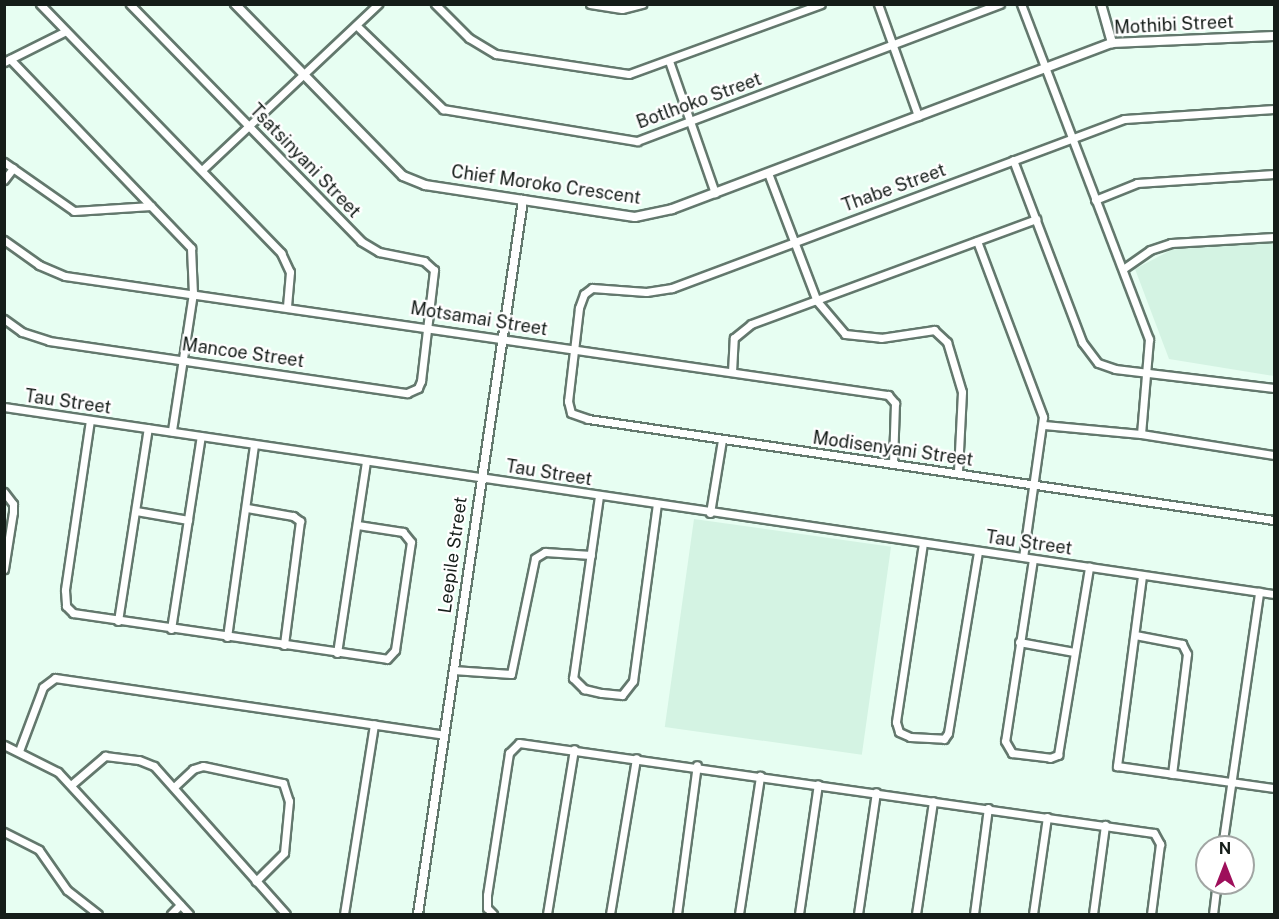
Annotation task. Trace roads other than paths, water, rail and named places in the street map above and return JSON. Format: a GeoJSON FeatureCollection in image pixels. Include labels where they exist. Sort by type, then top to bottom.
{"type":"FeatureCollection","features":[{"type":"Feature","properties":{"kind":"street"},"geometry":{"type":"LineString","coordinates":[[40,4],[203,170],[287,262],[290,280],[287,306]]}},
{"type":"Feature","properties":{"kind":"street","name":"Tsatsinyani Street"},"geometry":{"type":"LineString","coordinates":[[130,4],[361,241],[379,252],[430,265],[435,276],[429,326]]}},
{"type":"Feature","properties":{"kind":"street","name":"Chief Moroko Crescent"},"geometry":{"type":"LineString","coordinates":[[235,4],[403,176],[425,185],[635,217],[661,213],[1044,68]]}},
{"type":"Feature","properties":{"kind":"street"},"geometry":{"type":"LineString","coordinates":[[203,170],[378,4]]}},
{"type":"Feature","properties":{"kind":"street"},"geometry":{"type":"LineString","coordinates":[[435,4],[470,38],[496,54],[629,74],[821,4]]}},
{"type":"Feature","properties":{"kind":"street"},"geometry":{"type":"LineString","coordinates":[[590,4],[622,9],[642,4]]}},
{"type":"Feature","properties":{"kind":"street"},"geometry":{"type":"LineString","coordinates":[[878,4],[918,116]]}},
{"type":"Feature","properties":{"kind":"street","name":"Botlhoko Street"},"geometry":{"type":"LineString","coordinates":[[357,26],[430,100],[448,111],[637,141],[1000,4]]}},
{"type":"Feature","properties":{"kind":"street"},"geometry":{"type":"LineString","coordinates":[[1021,4],[1069,136],[1149,339],[1141,434]]}},
{"type":"Feature","properties":{"kind":"street"},"geometry":{"type":"LineString","coordinates":[[1101,4],[1112,43]]}},
{"type":"Feature","properties":{"kind":"street"},"geometry":{"type":"LineString","coordinates":[[66,31],[7,60],[191,248],[193,293],[172,431]]}},
{"type":"Feature","properties":{"kind":"street","name":"Mothibi Street"},"geometry":{"type":"LineString","coordinates":[[1044,68],[1112,43],[1275,36]]}},
{"type":"Feature","properties":{"kind":"street"},"geometry":{"type":"LineString","coordinates":[[669,61],[715,193]]}},
{"type":"Feature","properties":{"kind":"street","name":"Thabe Street"},"geometry":{"type":"LineString","coordinates":[[574,350],[582,298],[592,288],[646,292],[672,288],[1013,160],[1069,136],[1124,118],[1275,109]]}},
{"type":"Feature","properties":{"kind":"street"},"geometry":{"type":"LineString","coordinates":[[1013,160],[1088,352],[1109,368],[1275,388]]}},
{"type":"Feature","properties":{"kind":"street"},"geometry":{"type":"LineString","coordinates":[[4,162],[74,211],[101,212],[151,206]]}},
{"type":"Feature","properties":{"kind":"street"},"geometry":{"type":"LineString","coordinates":[[4,180],[13,168]]}},
{"type":"Feature","properties":{"kind":"street"},"geometry":{"type":"LineString","coordinates":[[768,173],[796,240],[816,301],[849,336],[881,338],[934,330],[941,334],[952,355],[962,392],[958,472]]}},
{"type":"Feature","properties":{"kind":"street"},"geometry":{"type":"LineString","coordinates":[[1095,200],[1137,183],[1275,174]]}},
{"type":"Feature","properties":{"kind":"street","name":"Leepile Street"},"geometry":{"type":"LineString","coordinates":[[418,915],[523,200]]}},
{"type":"Feature","properties":{"kind":"street"},"geometry":{"type":"LineString","coordinates":[[732,372],[736,333],[1036,219]]}},
{"type":"Feature","properties":{"kind":"street"},"geometry":{"type":"LineString","coordinates":[[1123,269],[1150,250],[1171,243],[1275,237]]}},
{"type":"Feature","properties":{"kind":"street","name":"Motsamai Street"},"geometry":{"type":"LineString","coordinates":[[4,240],[39,265],[65,276],[502,336],[574,350],[891,396],[895,403],[893,463]]}},
{"type":"Feature","properties":{"kind":"street"},"geometry":{"type":"LineString","coordinates":[[977,241],[1044,425],[1023,557]]}},
{"type":"Feature","properties":{"kind":"street","name":"Mancoe Street"},"geometry":{"type":"LineString","coordinates":[[4,319],[40,339],[407,393],[418,388],[421,381],[429,326]]}},
{"type":"Feature","properties":{"kind":"street","name":"Modisenyani Street"},"geometry":{"type":"LineString","coordinates":[[574,350],[568,401],[571,412],[588,419],[1275,519]]}},
{"type":"Feature","properties":{"kind":"street","name":"Tau Street"},"geometry":{"type":"LineString","coordinates":[[4,407],[172,431],[254,446],[1275,594]]}},
{"type":"Feature","properties":{"kind":"street"},"geometry":{"type":"LineString","coordinates":[[90,420],[66,606],[78,615],[387,659],[397,641],[411,542],[399,531],[358,525]]}},
{"type":"Feature","properties":{"kind":"street"},"geometry":{"type":"LineString","coordinates":[[1044,425],[1141,434],[1275,455]]}},
{"type":"Feature","properties":{"kind":"street"},"geometry":{"type":"LineString","coordinates":[[118,621],[148,428]]}},
{"type":"Feature","properties":{"kind":"street"},"geometry":{"type":"LineString","coordinates":[[171,629],[201,436]]}},
{"type":"Feature","properties":{"kind":"street"},"geometry":{"type":"LineString","coordinates":[[710,513],[722,440]]}},
{"type":"Feature","properties":{"kind":"street"},"geometry":{"type":"LineString","coordinates":[[227,638],[248,508],[254,446]]}},
{"type":"Feature","properties":{"kind":"street"},"geometry":{"type":"LineString","coordinates":[[337,653],[366,462]]}},
{"type":"Feature","properties":{"kind":"street"},"geometry":{"type":"LineString","coordinates":[[4,492],[14,512],[4,569]]}},
{"type":"Feature","properties":{"kind":"street"},"geometry":{"type":"LineString","coordinates":[[599,496],[573,678],[584,689],[622,695],[633,681],[657,504]]}},
{"type":"Feature","properties":{"kind":"street"},"geometry":{"type":"LineString","coordinates":[[248,508],[293,516],[300,521],[284,645]]}},
{"type":"Feature","properties":{"kind":"street"},"geometry":{"type":"LineString","coordinates":[[136,512],[188,520]]}},
{"type":"Feature","properties":{"kind":"street"},"geometry":{"type":"LineString","coordinates":[[922,543],[896,722],[899,732],[910,737],[944,739],[948,734],[978,551]]}},
{"type":"Feature","properties":{"kind":"street"},"geometry":{"type":"LineString","coordinates":[[453,670],[511,674],[535,558],[545,552],[591,555]]}},
{"type":"Feature","properties":{"kind":"street"},"geometry":{"type":"LineString","coordinates":[[1032,559],[1019,642],[1074,652]]}},
{"type":"Feature","properties":{"kind":"street","name":"Tau Street"},"geometry":{"type":"LineString","coordinates":[[1019,642],[1005,745],[1009,753],[1031,756],[1058,755],[1089,567]]}},
{"type":"Feature","properties":{"kind":"street"},"geometry":{"type":"LineString","coordinates":[[1142,576],[1116,764],[1124,770],[1232,781],[1275,788]]}},
{"type":"Feature","properties":{"kind":"street"},"geometry":{"type":"LineString","coordinates":[[1224,835],[1259,592]]}},
{"type":"Feature","properties":{"kind":"street"},"geometry":{"type":"LineString","coordinates":[[1135,635],[1182,644],[1187,654],[1172,774]]}},
{"type":"Feature","properties":{"kind":"street"},"geometry":{"type":"LineString","coordinates":[[19,751],[43,687],[55,678],[444,735]]}},
{"type":"Feature","properties":{"kind":"street"},"geometry":{"type":"LineString","coordinates":[[344,915],[374,724]]}},
{"type":"Feature","properties":{"kind":"street"},"geometry":{"type":"LineString","coordinates":[[493,915],[487,908],[487,895],[511,748],[519,743],[697,765],[1154,833],[1159,839],[1151,915]]}},
{"type":"Feature","properties":{"kind":"street"},"geometry":{"type":"LineString","coordinates":[[4,745],[44,762],[71,785],[189,915]]}},
{"type":"Feature","properties":{"kind":"street"},"geometry":{"type":"LineString","coordinates":[[547,915],[574,749]]}},
{"type":"Feature","properties":{"kind":"street"},"geometry":{"type":"LineString","coordinates":[[71,785],[98,761],[113,755],[148,762],[174,787],[286,915]]}},
{"type":"Feature","properties":{"kind":"street"},"geometry":{"type":"LineString","coordinates":[[610,915],[636,758]]}},
{"type":"Feature","properties":{"kind":"street"},"geometry":{"type":"LineString","coordinates":[[676,915],[697,765]]}},
{"type":"Feature","properties":{"kind":"street"},"geometry":{"type":"LineString","coordinates":[[174,787],[192,770],[203,766],[283,783],[289,801],[284,853],[256,880]]}},
{"type":"Feature","properties":{"kind":"street"},"geometry":{"type":"LineString","coordinates":[[739,915],[759,776]]}},
{"type":"Feature","properties":{"kind":"street"},"geometry":{"type":"LineString","coordinates":[[799,915],[818,784]]}},
{"type":"Feature","properties":{"kind":"street"},"geometry":{"type":"LineString","coordinates":[[858,915],[876,792]]}},
{"type":"Feature","properties":{"kind":"street"},"geometry":{"type":"LineString","coordinates":[[916,915],[933,801]]}},
{"type":"Feature","properties":{"kind":"street"},"geometry":{"type":"LineString","coordinates":[[974,915],[988,808]]}},
{"type":"Feature","properties":{"kind":"street"},"geometry":{"type":"LineString","coordinates":[[1033,915],[1047,817]]}},
{"type":"Feature","properties":{"kind":"street"},"geometry":{"type":"LineString","coordinates":[[1093,915],[1105,825]]}},
{"type":"Feature","properties":{"kind":"street"},"geometry":{"type":"LineString","coordinates":[[4,832],[39,850],[67,890],[98,915]]}},
{"type":"Feature","properties":{"kind":"street"},"geometry":{"type":"LineString","coordinates":[[1213,915],[1216,895]]}},
{"type":"Feature","properties":{"kind":"street"},"geometry":{"type":"LineString","coordinates":[[171,915],[180,905]]}}]}
